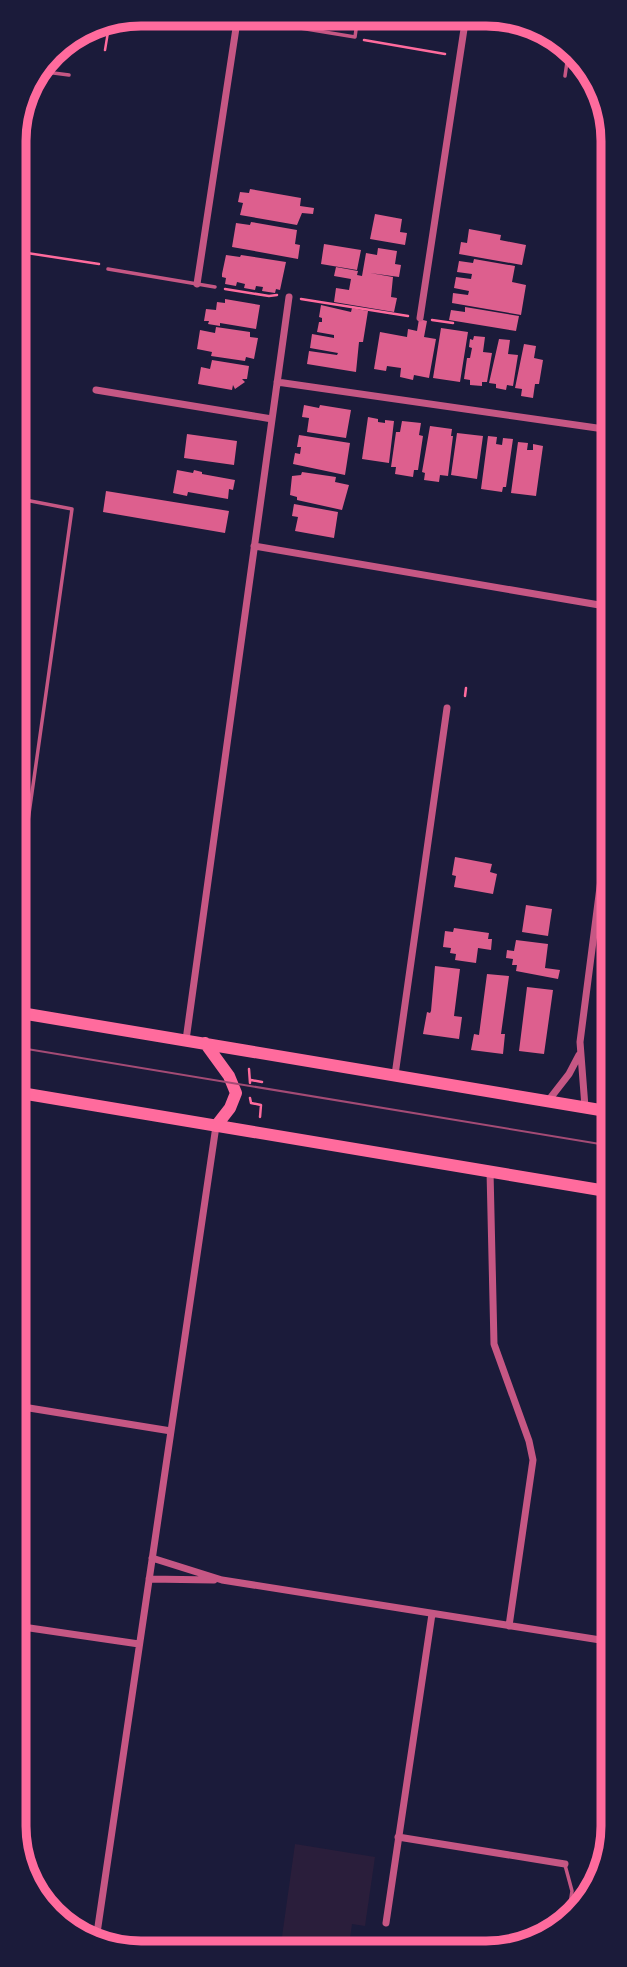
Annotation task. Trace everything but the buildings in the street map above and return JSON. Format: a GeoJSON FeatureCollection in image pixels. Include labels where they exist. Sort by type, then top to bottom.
{"type":"FeatureCollection","features":[{"type":"Feature","properties":{"kind":"highway"},"geometry":{"type":"LineString","coordinates":[[26,1014],[601,1110]]}},
{"type":"Feature","properties":{"kind":"highway"},"geometry":{"type":"LineString","coordinates":[[205,1044],[229,1076],[236,1093],[230,1108],[216,1126]]}},
{"type":"Feature","properties":{"kind":"highway"},"geometry":{"type":"LineString","coordinates":[[26,1094],[601,1190]]}},
{"type":"Feature","properties":{"kind":"street"},"geometry":{"type":"LineString","coordinates":[[197,284],[236,26]]}},
{"type":"Feature","properties":{"kind":"street"},"geometry":{"type":"LineString","coordinates":[[420,318],[464,26]]}},
{"type":"Feature","properties":{"kind":"street"},"geometry":{"type":"LineString","coordinates":[[186,1040],[289,297]]}},
{"type":"Feature","properties":{"kind":"street"},"geometry":{"type":"LineString","coordinates":[[277,382],[601,429]]}},
{"type":"Feature","properties":{"kind":"street"},"geometry":{"type":"LineString","coordinates":[[96,390],[272,419]]}},
{"type":"Feature","properties":{"kind":"street"},"geometry":{"type":"LineString","coordinates":[[254,546],[601,605]]}},
{"type":"Feature","properties":{"kind":"street"},"geometry":{"type":"LineString","coordinates":[[395,1075],[447,708]]}},
{"type":"Feature","properties":{"kind":"street"},"geometry":{"type":"LineString","coordinates":[[586,1107],[580,1053],[601,896]]}},
{"type":"Feature","properties":{"kind":"street"},"geometry":{"type":"LineString","coordinates":[[548,1101],[569,1074],[580,1053]]}},
{"type":"Feature","properties":{"kind":"street"},"geometry":{"type":"LineString","coordinates":[[97,1932],[216,1126]]}},
{"type":"Feature","properties":{"kind":"street"},"geometry":{"type":"LineString","coordinates":[[490,1171],[494,1344],[529,1441],[533,1460],[509,1626]]}},
{"type":"Feature","properties":{"kind":"street"},"geometry":{"type":"LineString","coordinates":[[26,1407],[171,1431]]}},
{"type":"Feature","properties":{"kind":"street"},"geometry":{"type":"LineString","coordinates":[[152,1558],[222,1580],[601,1640]]}},
{"type":"Feature","properties":{"kind":"street"},"geometry":{"type":"LineString","coordinates":[[149,1579],[222,1580]]}},
{"type":"Feature","properties":{"kind":"street"},"geometry":{"type":"LineString","coordinates":[[386,1923],[432,1614]]}},
{"type":"Feature","properties":{"kind":"street"},"geometry":{"type":"LineString","coordinates":[[26,1627],[139,1644]]}},
{"type":"Feature","properties":{"kind":"street"},"geometry":{"type":"LineString","coordinates":[[398,1837],[565,1864]]}},
{"type":"Feature","properties":{"kind":"lane"},"geometry":{"type":"LineString","coordinates":[[294,26],[355,37],[356,26]]}},
{"type":"Feature","properties":{"kind":"lane"},"geometry":{"type":"LineString","coordinates":[[565,76],[567,60]]}},
{"type":"Feature","properties":{"kind":"lane"},"geometry":{"type":"LineString","coordinates":[[49,72],[69,75]]}},
{"type":"Feature","properties":{"kind":"lane"},"geometry":{"type":"LineString","coordinates":[[108,269],[215,288]]}},
{"type":"Feature","properties":{"kind":"lane"},"geometry":{"type":"LineString","coordinates":[[26,500],[72,509],[26,835]]}},
{"type":"Feature","properties":{"kind":"lane"},"geometry":{"type":"LineString","coordinates":[[565,1864],[572,1891],[570,1904]]}},
{"type":"Feature","properties":{"kind":"path"},"geometry":{"type":"LineString","coordinates":[[105,50],[108,31]]}},
{"type":"Feature","properties":{"kind":"path"},"geometry":{"type":"LineString","coordinates":[[355,37],[446,54]]}},
{"type":"Feature","properties":{"kind":"path"},"geometry":{"type":"LineString","coordinates":[[26,253],[100,265],[108,269]]}},
{"type":"Feature","properties":{"kind":"path"},"geometry":{"type":"LineString","coordinates":[[215,288],[453,323]]}},
{"type":"Feature","properties":{"kind":"path"},"geometry":{"type":"LineString","coordinates":[[465,696],[466,688]]}},
{"type":"Feature","properties":{"kind":"path"},"geometry":{"type":"LineString","coordinates":[[249,1069],[250,1082],[262,1082]]}},
{"type":"Feature","properties":{"kind":"path"},"geometry":{"type":"LineString","coordinates":[[250,1098],[251,1103],[266,1106]]}},
{"type":"Feature","properties":{"kind":"path"},"geometry":{"type":"LineString","coordinates":[[260,1118],[261,1105]]}},
{"type":"Feature","properties":{"kind":"shaded area"},"geometry":{"type":"Polygon","coordinates":[[[295,1844],[375,1857],[365,1926],[352,1924],[349,1941],[281,1941],[295,1844]]]}},
{"type":"Feature","properties":{"kind":"tram line"},"geometry":{"type":"LineString","coordinates":[[26,1049],[601,1144]]}}]}
